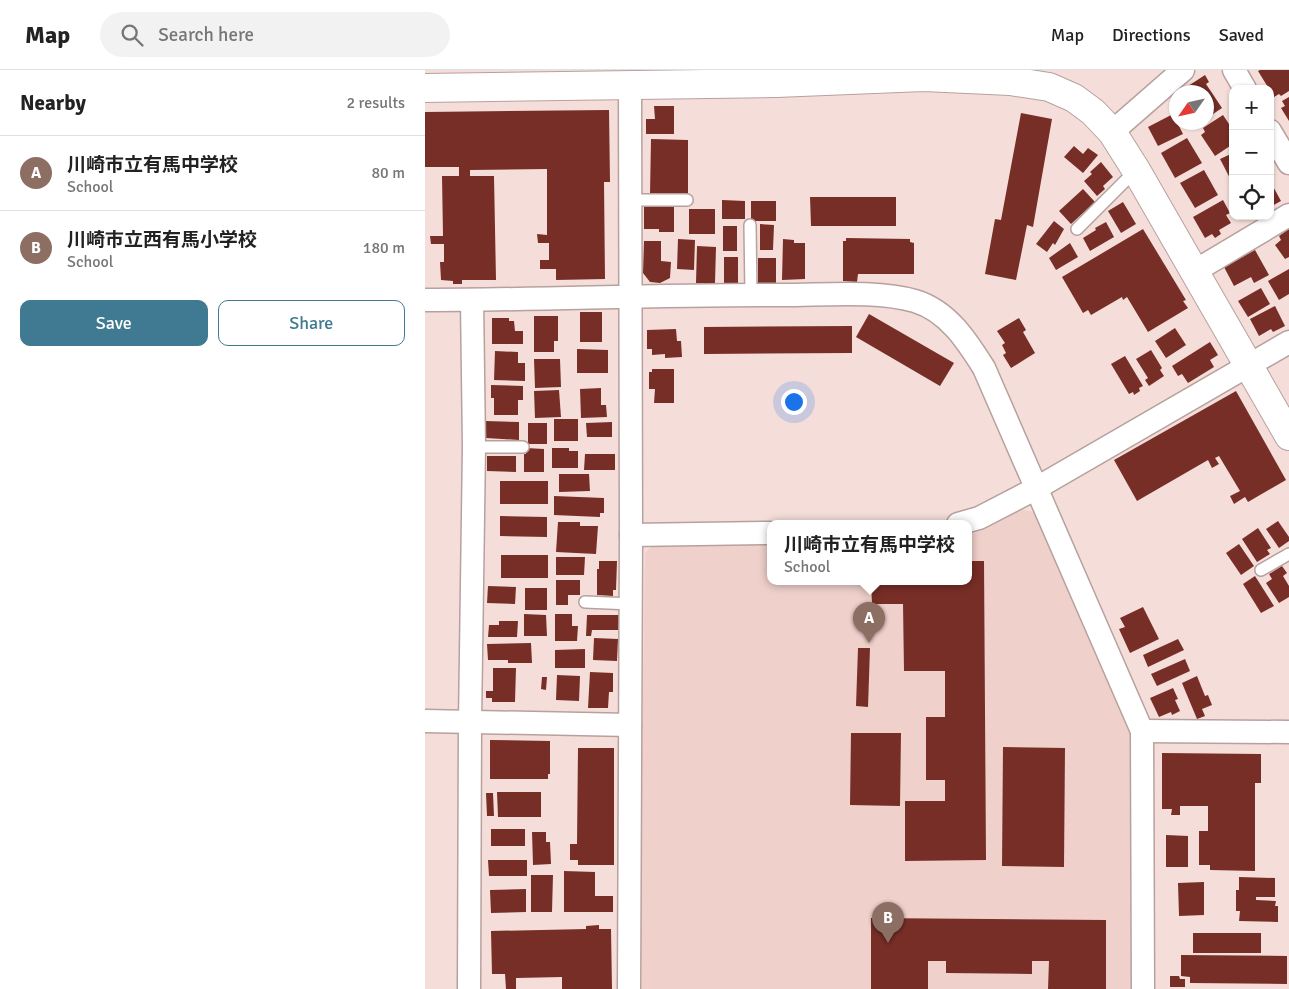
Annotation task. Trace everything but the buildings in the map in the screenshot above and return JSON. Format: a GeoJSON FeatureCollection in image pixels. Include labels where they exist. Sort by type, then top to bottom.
{"type":"FeatureCollection","features":[{"type":"Feature","properties":{"kind":"street"},"geometry":{"type":"LineString","coordinates":[[1112,132],[1183,70]]}},
{"type":"Feature","properties":{"kind":"street"},"geometry":{"type":"LineString","coordinates":[[1234,70],[1243,85]]}},
{"type":"Feature","properties":{"kind":"street"},"geometry":{"type":"LineString","coordinates":[[425,88],[631,86],[775,76],[924,77],[944,74],[1049,87],[1074,98],[1093,112],[1112,132],[1195,271],[1289,436]]}},
{"type":"Feature","properties":{"kind":"street"},"geometry":{"type":"LineString","coordinates":[[629,989],[631,86]]}},
{"type":"Feature","properties":{"kind":"street"},"geometry":{"type":"LineString","coordinates":[[1274,138],[1289,163]]}},
{"type":"Feature","properties":{"kind":"street"},"geometry":{"type":"LineString","coordinates":[[1195,271],[1289,214]]}},
{"type":"Feature","properties":{"kind":"street"},"geometry":{"type":"LineString","coordinates":[[425,300],[751,294],[886,296],[917,302],[941,315],[963,335],[983,368],[1142,731],[1143,989]]}},
{"type":"Feature","properties":{"kind":"street"},"geometry":{"type":"LineString","coordinates":[[469,989],[474,447],[473,300]]}},
{"type":"Feature","properties":{"kind":"street"},"geometry":{"type":"LineString","coordinates":[[972,520],[1035,489],[1289,342]]}},
{"type":"Feature","properties":{"kind":"street"},"geometry":{"type":"LineString","coordinates":[[631,535],[767,533]]}},
{"type":"Feature","properties":{"kind":"street"},"geometry":{"type":"LineString","coordinates":[[425,721],[630,725]]}},
{"type":"Feature","properties":{"kind":"street"},"geometry":{"type":"LineString","coordinates":[[1142,731],[1289,732]]}},
{"type":"Feature","properties":{"kind":"lane"},"geometry":{"type":"LineString","coordinates":[[1077,229],[1136,170]]}},
{"type":"Feature","properties":{"kind":"lane"},"geometry":{"type":"LineString","coordinates":[[630,200],[687,200]]}},
{"type":"Feature","properties":{"kind":"lane"},"geometry":{"type":"LineString","coordinates":[[750,225],[751,294]]}},
{"type":"Feature","properties":{"kind":"lane"},"geometry":{"type":"LineString","coordinates":[[474,447],[523,448]]}},
{"type":"Feature","properties":{"kind":"lane"},"geometry":{"type":"LineString","coordinates":[[1261,570],[1289,554]]}},
{"type":"Feature","properties":{"kind":"lane"},"geometry":{"type":"LineString","coordinates":[[585,602],[631,604]]}},
{"type":"Feature","properties":{"kind":"shaded area"},"geometry":{"type":"Polygon","coordinates":[[[1022,510],[1037,512],[1134,733],[1134,989],[642,989],[640,890],[645,553],[655,543],[767,541],[767,585],[972,585],[972,534],[1022,510]]]}},
{"type":"Feature","properties":{"kind":"place","name":"川崎市立有馬中学校"},"geometry":{"type":"Point","coordinates":[869,643]}},
{"type":"Feature","properties":{"kind":"place","name":"川崎市立西有馬小学校"},"geometry":{"type":"Point","coordinates":[888,943]}}]}
